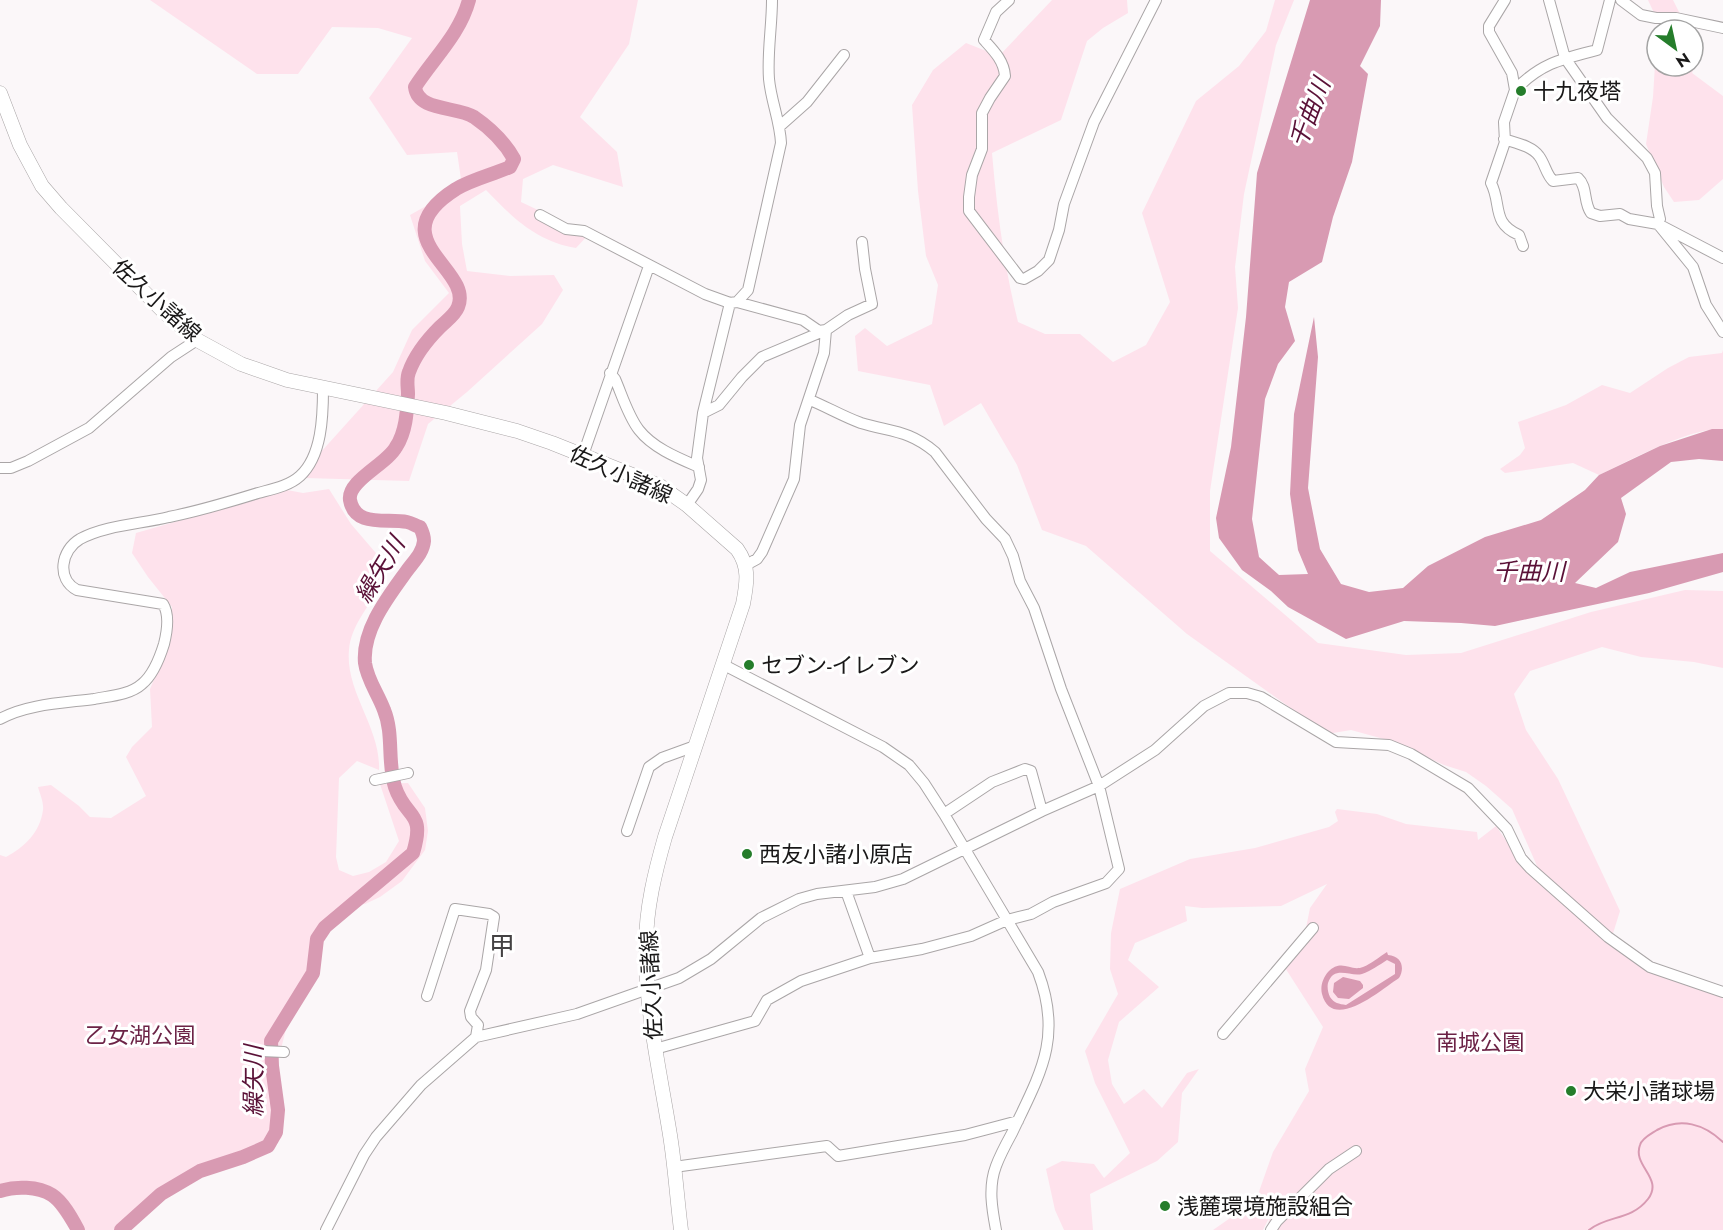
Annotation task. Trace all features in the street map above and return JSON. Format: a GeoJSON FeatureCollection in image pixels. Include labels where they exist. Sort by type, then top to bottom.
{"type":"FeatureCollection","features":[{"type":"Feature","properties":{"kind":"main road","name":"佐久小諸線"},"geometry":{"type":"LineString","coordinates":[[0,93],[20,145],[42,186],[164,312],[197,340],[251,368],[287,380],[446,413],[517,431],[660,486],[687,505],[736,549],[746,565],[747,576],[743,604],[657,864],[646,942],[648,989],[655,1049],[674,1167],[681,1230]]}},
{"type":"Feature","properties":{"kind":"street"},"geometry":{"type":"LineString","coordinates":[[687,505],[701,480],[697,458],[703,412],[734,303],[748,290],[781,143],[780,126],[769,80],[768,56],[772,0]]}},
{"type":"Feature","properties":{"kind":"street"},"geometry":{"type":"LineString","coordinates":[[1009,0],[996,12],[984,40],[998,56],[1005,68],[1005,76],[982,113],[982,149],[972,175],[969,211],[1020,278],[1024,279],[1038,271],[1049,260],[1059,230],[1064,204],[1094,122],[1156,0]]}},
{"type":"Feature","properties":{"kind":"street"},"geometry":{"type":"LineString","coordinates":[[1505,0],[1490,26],[1490,32],[1512,73],[1515,90],[1504,122],[1504,139],[1491,183],[1497,194],[1495,203],[1499,215],[1508,230],[1519,235],[1523,246]]}},
{"type":"Feature","properties":{"kind":"street"},"geometry":{"type":"LineString","coordinates":[[1550,0],[1565,58],[1607,118],[1647,158],[1654,173],[1660,219],[1658,224]]}},
{"type":"Feature","properties":{"kind":"street"},"geometry":{"type":"LineString","coordinates":[[1515,90],[1542,66],[1597,50],[1610,0]]}},
{"type":"Feature","properties":{"kind":"street"},"geometry":{"type":"LineString","coordinates":[[1621,0],[1641,15],[1676,18],[1723,28]]}},
{"type":"Feature","properties":{"kind":"street"},"geometry":{"type":"LineString","coordinates":[[780,126],[807,102],[844,55]]}},
{"type":"Feature","properties":{"kind":"street"},"geometry":{"type":"LineString","coordinates":[[1504,139],[1531,149],[1540,156],[1548,177],[1553,181],[1578,177],[1584,183],[1591,213],[1600,216],[1620,214],[1629,219],[1658,224],[1723,258]]}},
{"type":"Feature","properties":{"kind":"street"},"geometry":{"type":"LineString","coordinates":[[540,216],[566,229],[584,231],[705,294],[803,320],[819,331],[826,330]]}},
{"type":"Feature","properties":{"kind":"street"},"geometry":{"type":"LineString","coordinates":[[1658,224],[1693,267],[1706,305],[1723,333]]}},
{"type":"Feature","properties":{"kind":"street"},"geometry":{"type":"LineString","coordinates":[[703,412],[719,405],[762,357],[826,330],[848,315],[872,304],[862,242]]}},
{"type":"Feature","properties":{"kind":"street"},"geometry":{"type":"LineString","coordinates":[[583,455],[649,266]]}},
{"type":"Feature","properties":{"kind":"street"},"geometry":{"type":"LineString","coordinates":[[746,565],[757,559],[762,552],[794,479],[800,425],[824,352],[826,330]]}},
{"type":"Feature","properties":{"kind":"street"},"geometry":{"type":"LineString","coordinates":[[0,468],[11,468],[28,461],[89,428],[171,357],[197,340]]}},
{"type":"Feature","properties":{"kind":"street"},"geometry":{"type":"LineString","coordinates":[[610,373],[615,378],[638,429],[648,439],[676,457],[699,467]]}},
{"type":"Feature","properties":{"kind":"street"},"geometry":{"type":"LineString","coordinates":[[0,719],[42,706],[111,696],[142,684],[154,667],[166,636],[167,615],[164,604],[70,587],[63,577],[66,552],[83,537],[170,518],[291,483],[308,468],[318,443],[323,420],[323,389]]}},
{"type":"Feature","properties":{"kind":"street"},"geometry":{"type":"LineString","coordinates":[[655,1049],[755,1021],[766,1000],[801,981],[870,958],[922,950],[971,936],[1106,883],[1119,869],[1099,786],[1061,689],[1034,608],[1020,581],[1013,556],[1005,539],[986,519],[927,445],[900,431],[861,423],[810,400]]}},
{"type":"Feature","properties":{"kind":"street"},"geometry":{"type":"LineString","coordinates":[[724,665],[897,755],[917,773],[1038,972],[1045,991],[1050,1023],[1049,1042],[1041,1068],[995,1167],[991,1192],[996,1230]]}},
{"type":"Feature","properties":{"kind":"street"},"geometry":{"type":"LineString","coordinates":[[326,1230],[364,1155],[376,1137],[421,1085],[476,1037],[577,1014],[679,978],[711,959],[761,918],[782,907],[817,894],[875,887],[893,882],[1099,786],[1155,750],[1214,699],[1229,693],[1247,693],[1261,697],[1336,742],[1389,745],[1411,754],[1468,788],[1507,829],[1521,858],[1530,868],[1608,937],[1650,967],[1723,992]]}},
{"type":"Feature","properties":{"kind":"street"},"geometry":{"type":"LineString","coordinates":[[627,831],[649,767],[662,758],[695,746]]}},
{"type":"Feature","properties":{"kind":"street"},"geometry":{"type":"LineString","coordinates":[[944,814],[992,782],[1025,769],[1031,771],[1042,812]]}},
{"type":"Feature","properties":{"kind":"street"},"geometry":{"type":"LineString","coordinates":[[375,780],[408,773]]}},
{"type":"Feature","properties":{"kind":"street"},"geometry":{"type":"LineString","coordinates":[[846,891],[870,958]]}},
{"type":"Feature","properties":{"kind":"street"},"geometry":{"type":"LineString","coordinates":[[428,996],[455,909],[489,914],[494,917],[486,970],[470,1011],[471,1017],[478,1025],[476,1037]]}},
{"type":"Feature","properties":{"kind":"street"},"geometry":{"type":"LineString","coordinates":[[1222,1034],[1313,928]]}},
{"type":"Feature","properties":{"kind":"street"},"geometry":{"type":"LineString","coordinates":[[262,1051],[284,1052]]}},
{"type":"Feature","properties":{"kind":"street"},"geometry":{"type":"LineString","coordinates":[[674,1167],[827,1146],[838,1156],[965,1135],[1018,1121]]}},
{"type":"Feature","properties":{"kind":"street"},"geometry":{"type":"LineString","coordinates":[[1272,1230],[1277,1221],[1329,1169],[1356,1151]]}},
{"type":"Feature","properties":{"kind":"green space"},"geometry":{"type":"Polygon","coordinates":[[[150,0],[638,0],[629,44],[580,117],[617,152],[623,187],[553,165],[523,179],[521,202],[589,234],[576,248],[549,240],[526,227],[486,190],[460,206],[462,244],[467,271],[510,276],[554,275],[563,290],[542,324],[428,424],[409,481],[305,478],[320,453],[393,372],[412,330],[449,293],[425,261],[410,215],[462,186],[457,152],[407,155],[369,98],[412,38],[378,28],[332,27],[298,74],[257,74],[150,0]]]}},
{"type":"Feature","properties":{"kind":"green space","name":"南城公園"},"geometry":{"type":"Polygon","coordinates":[[[1052,0],[1127,0],[1128,13],[1087,41],[1061,120],[992,153],[1005,259],[1018,322],[1045,334],[1080,334],[1113,362],[1146,345],[1170,302],[1142,213],[1196,101],[1239,66],[1266,31],[1275,0],[1294,0],[1276,45],[1244,194],[1235,267],[1238,308],[1210,491],[1210,551],[1318,643],[1406,655],[1461,653],[1591,612],[1685,590],[1723,591],[1723,668],[1694,662],[1641,657],[1602,647],[1530,671],[1514,694],[1526,730],[1558,779],[1620,911],[1610,943],[1650,971],[1723,998],[1723,1230],[1266,1230],[1271,1214],[1263,1230],[1213,1230],[1256,1200],[1273,1152],[1309,1091],[1305,1069],[1323,1027],[1282,963],[1304,938],[1310,908],[1327,884],[1281,906],[1202,908],[1185,906],[1187,921],[1135,943],[1128,960],[1159,987],[1119,1022],[1108,1060],[1112,1084],[1124,1104],[1144,1089],[1162,1108],[1187,1073],[1199,1069],[1182,1093],[1178,1142],[1157,1161],[1090,1194],[1093,1230],[1064,1230],[1055,1210],[1046,1169],[1062,1161],[1094,1164],[1104,1178],[1130,1153],[1095,1083],[1085,1051],[1118,994],[1110,969],[1111,933],[1120,889],[1190,859],[1255,848],[1329,827],[1338,821],[1335,812],[1337,809],[1377,814],[1406,824],[1477,832],[1478,840],[1496,826],[1527,871],[1541,882],[1537,866],[1512,809],[1486,786],[1466,772],[1444,765],[1391,741],[1351,730],[1327,734],[1187,634],[1086,546],[1042,530],[1017,465],[981,403],[944,426],[930,385],[858,371],[855,336],[865,328],[887,346],[932,324],[938,285],[926,256],[918,191],[912,105],[933,70],[966,43],[999,56],[1052,0]]]}},
{"type":"Feature","properties":{"kind":"green space"},"geometry":{"type":"Polygon","coordinates":[[[1648,0],[1673,0],[1682,18],[1656,18],[1648,0]]]}},
{"type":"Feature","properties":{"kind":"green space"},"geometry":{"type":"Polygon","coordinates":[[[1654,78],[1699,78],[1723,96],[1723,179],[1699,200],[1674,202],[1664,187],[1646,144],[1654,78]]]}},
{"type":"Feature","properties":{"kind":"green space"},"geometry":{"type":"Polygon","coordinates":[[[1723,350],[1723,429],[1709,430],[1677,439],[1599,475],[1573,463],[1505,473],[1500,469],[1520,455],[1525,448],[1518,422],[1566,405],[1602,385],[1630,393],[1689,357],[1722,353],[1723,350]]]}},
{"type":"Feature","properties":{"kind":"green space","name":"乙女湖公園"},"geometry":{"type":"Polygon","coordinates":[[[329,489],[351,524],[387,566],[379,588],[356,625],[350,641],[349,665],[352,681],[375,739],[379,770],[357,761],[339,778],[336,857],[339,870],[353,876],[369,872],[386,862],[399,841],[380,784],[408,783],[425,808],[428,831],[425,850],[402,881],[380,897],[365,904],[334,910],[319,932],[324,935],[319,975],[287,1025],[277,1065],[283,1112],[282,1137],[269,1151],[198,1178],[152,1207],[128,1230],[71,1230],[49,1199],[23,1193],[0,1195],[0,855],[6,857],[25,844],[39,825],[43,810],[38,787],[51,785],[90,817],[111,818],[146,796],[126,757],[132,747],[152,727],[150,689],[171,639],[172,607],[132,553],[136,533],[287,490],[303,493],[329,489]]]}},
{"type":"Feature","properties":{"kind":"water","name":"千曲川"},"geometry":{"type":"Polygon","coordinates":[[[1310,0],[1381,0],[1380,26],[1360,66],[1368,74],[1352,162],[1333,217],[1322,262],[1289,282],[1285,307],[1295,341],[1278,364],[1265,399],[1252,519],[1259,557],[1279,575],[1308,574],[1298,550],[1290,494],[1294,414],[1314,317],[1318,357],[1308,488],[1320,549],[1341,584],[1369,592],[1403,588],[1428,566],[1485,537],[1541,520],[1585,490],[1599,475],[1660,446],[1712,429],[1723,429],[1723,461],[1699,459],[1671,462],[1621,498],[1626,514],[1618,542],[1575,583],[1596,588],[1630,572],[1723,553],[1723,572],[1649,593],[1495,626],[1404,621],[1346,639],[1288,607],[1271,591],[1242,570],[1219,538],[1216,518],[1231,447],[1246,317],[1257,173],[1310,0]]]}},
{"type":"Feature","properties":{"kind":"water"},"geometry":{"type":"Polygon","coordinates":[[[1387,952],[1401,963],[1399,978],[1358,1005],[1336,1010],[1327,1005],[1321,988],[1328,972],[1338,966],[1363,967],[1387,952]],[[1387,960],[1362,974],[1334,974],[1328,983],[1330,997],[1337,1003],[1346,1005],[1395,974],[1395,964],[1387,960]]]}},
{"type":"Feature","properties":{"kind":"water"},"geometry":{"type":"Polygon","coordinates":[[[1343,977],[1360,981],[1363,988],[1349,999],[1338,998],[1333,992],[1334,983],[1343,977]]]}},
{"type":"Feature","properties":{"kind":"waterway","name":"繰矢川"},"geometry":{"type":"LineString","coordinates":[[121,1230],[161,1194],[200,1171],[268,1146],[276,1132],[278,1110],[271,1041],[313,973],[317,939],[325,927],[413,853],[416,822],[399,798],[395,787],[387,719],[368,675],[365,651],[378,614],[420,553],[424,537],[420,527],[409,522],[373,520],[358,515],[350,500],[355,486],[385,460],[399,441],[405,422],[408,377],[412,366],[426,342],[458,307],[459,293],[426,238],[425,223],[434,207],[456,189],[510,167],[514,159],[502,142],[480,121],[467,114],[423,101],[415,87],[453,35],[469,0]]}},
{"type":"Feature","properties":{"kind":"waterway"},"geometry":{"type":"LineString","coordinates":[[1589,1230],[1603,1222],[1627,1215],[1648,1199],[1652,1192],[1652,1185],[1639,1152],[1640,1145],[1645,1138],[1657,1130],[1675,1124],[1692,1124],[1708,1131],[1723,1142]]}},
{"type":"Feature","properties":{"kind":"waterway","name":"繰矢川"},"geometry":{"type":"LineString","coordinates":[[0,1191],[26,1188],[46,1192],[60,1202],[78,1230]]}},
{"type":"Feature","properties":{"kind":"place","name":"十九夜塔"},"geometry":{"type":"Point","coordinates":[1521,91]}},
{"type":"Feature","properties":{"kind":"place","name":"セブン-イレブン"},"geometry":{"type":"Point","coordinates":[749,665]}},
{"type":"Feature","properties":{"kind":"place","name":"西友小諸小原店"},"geometry":{"type":"Point","coordinates":[747,854]}},
{"type":"Feature","properties":{"kind":"place","name":"大栄小諸球場"},"geometry":{"type":"Point","coordinates":[1571,1091]}},
{"type":"Feature","properties":{"kind":"place","name":"浅麓環境施設組合"},"geometry":{"type":"Point","coordinates":[1165,1206]}},
{"type":"Feature","properties":{"kind":"district","name":"甲"},"geometry":{"type":"Point","coordinates":[502,946]}}]}
